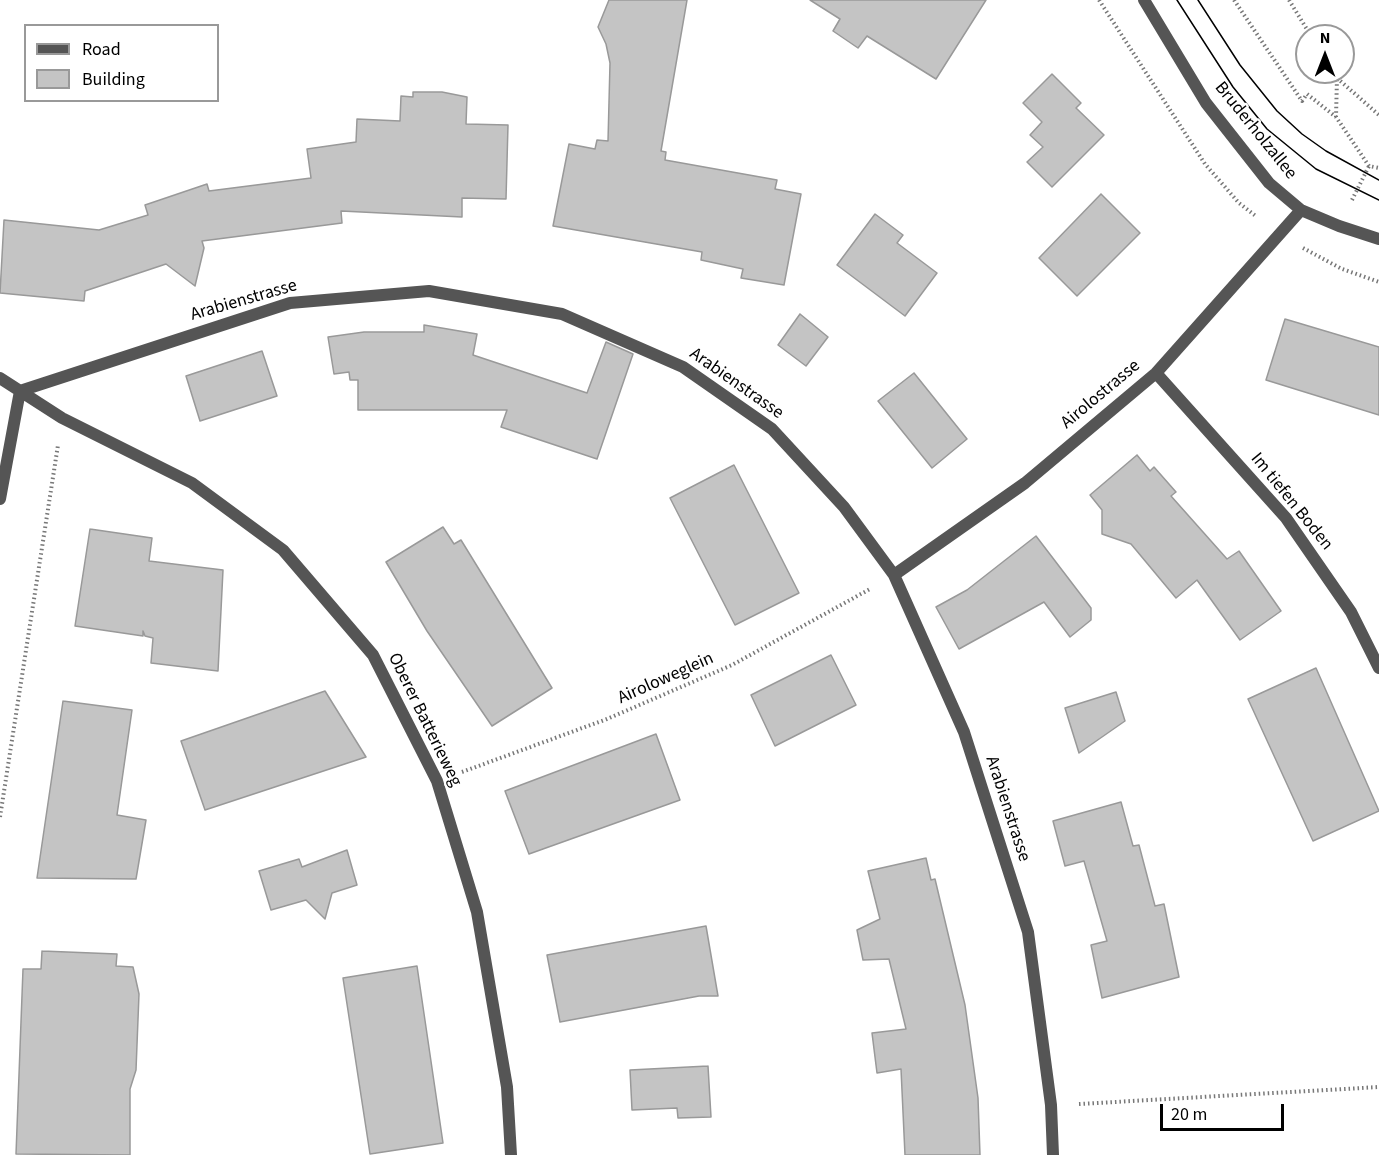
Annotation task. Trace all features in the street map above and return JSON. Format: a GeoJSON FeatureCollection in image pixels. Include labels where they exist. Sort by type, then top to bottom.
{"type":"FeatureCollection","features":[{"type":"Feature","properties":{"kind":"street","name":"Bruderholzallee"},"geometry":{"type":"LineString","coordinates":[[1144,0],[1206,103],[1269,183],[1301,210],[1379,239]]}},
{"type":"Feature","properties":{"kind":"street","name":"Airolostrasse"},"geometry":{"type":"LineString","coordinates":[[894,575],[1025,483],[1156,373],[1301,210]]}},
{"type":"Feature","properties":{"kind":"street","name":"Arabienstrasse"},"geometry":{"type":"LineString","coordinates":[[20,391],[290,303],[429,291],[562,314],[683,367],[772,429],[844,507],[894,575],[964,732],[1028,932],[1051,1105],[1053,1155]]}},
{"type":"Feature","properties":{"kind":"street","name":"Im tiefen Boden"},"geometry":{"type":"LineString","coordinates":[[1156,373],[1286,518],[1351,612],[1379,668]]}},
{"type":"Feature","properties":{"kind":"street","name":"Oberer Batterieweg"},"geometry":{"type":"LineString","coordinates":[[0,378],[62,418],[192,483],[283,550],[373,655],[436,781],[477,912],[507,1087],[511,1155]]}},
{"type":"Feature","properties":{"kind":"street"},"geometry":{"type":"LineString","coordinates":[[0,499],[20,391]]}},
{"type":"Feature","properties":{"kind":"path"},"geometry":{"type":"LineString","coordinates":[[1234,0],[1302,101],[1307,94],[1336,117],[1369,166],[1379,168]]}},
{"type":"Feature","properties":{"kind":"path"},"geometry":{"type":"LineString","coordinates":[[1289,0],[1304,24]]}},
{"type":"Feature","properties":{"kind":"path"},"geometry":{"type":"LineString","coordinates":[[1336,117],[1337,84]]}},
{"type":"Feature","properties":{"kind":"path"},"geometry":{"type":"LineString","coordinates":[[1344,84],[1379,115]]}},
{"type":"Feature","properties":{"kind":"path"},"geometry":{"type":"LineString","coordinates":[[1349,205],[1369,166]]}},
{"type":"Feature","properties":{"kind":"path"},"geometry":{"type":"LineString","coordinates":[[0,817],[62,418]]}},
{"type":"Feature","properties":{"kind":"path","name":"Airoloweglein"},"geometry":{"type":"LineString","coordinates":[[436,781],[607,720],[732,665],[894,575]]}},
{"type":"Feature","properties":{"kind":"path"},"geometry":{"type":"LineString","coordinates":[[1051,1105],[1379,1087]]}},
{"type":"Feature","properties":{"kind":"building"},"geometry":{"type":"Polygon","coordinates":[[[609,0],[687,0],[661,151],[666,152],[665,160],[777,180],[775,189],[801,194],[784,285],[741,278],[743,269],[701,260],[702,252],[553,226],[569,144],[595,149],[597,140],[608,141],[610,63],[606,44],[598,27],[609,0]]]}},
{"type":"Feature","properties":{"kind":"building"},"geometry":{"type":"Polygon","coordinates":[[[810,0],[986,0],[936,79],[867,36],[858,48],[833,31],[840,19],[810,0]]]}},
{"type":"Feature","properties":{"kind":"building"},"geometry":{"type":"Polygon","coordinates":[[[1052,74],[1081,103],[1076,108],[1104,135],[1052,187],[1027,162],[1043,147],[1030,135],[1042,122],[1023,103],[1052,74]]]}},
{"type":"Feature","properties":{"kind":"building"},"geometry":{"type":"Polygon","coordinates":[[[413,92],[442,92],[467,97],[466,124],[508,125],[506,199],[462,198],[462,217],[341,211],[342,223],[202,241],[204,248],[195,286],[166,264],[85,291],[84,301],[0,293],[4,220],[99,230],[148,215],[145,205],[207,184],[209,191],[311,178],[307,149],[356,142],[357,119],[400,121],[401,96],[413,97],[413,92]]]}},
{"type":"Feature","properties":{"kind":"building"},"geometry":{"type":"Polygon","coordinates":[[[1101,194],[1140,233],[1077,296],[1039,258],[1101,194]]]}},
{"type":"Feature","properties":{"kind":"building"},"geometry":{"type":"Polygon","coordinates":[[[875,214],[903,235],[897,243],[937,273],[905,316],[837,265],[875,214]]]}},
{"type":"Feature","properties":{"kind":"building"},"geometry":{"type":"Polygon","coordinates":[[[800,314],[828,337],[806,366],[778,345],[800,314]]]}},
{"type":"Feature","properties":{"kind":"building"},"geometry":{"type":"Polygon","coordinates":[[[1285,319],[1379,347],[1379,415],[1266,380],[1285,319]]]}},
{"type":"Feature","properties":{"kind":"building"},"geometry":{"type":"Polygon","coordinates":[[[424,325],[477,334],[473,355],[587,393],[606,342],[633,354],[597,459],[501,427],[507,410],[358,410],[358,380],[350,380],[349,372],[334,374],[328,337],[364,332],[424,332],[424,325]]]}},
{"type":"Feature","properties":{"kind":"building"},"geometry":{"type":"Polygon","coordinates":[[[262,351],[277,396],[200,421],[186,376],[262,351]]]}},
{"type":"Feature","properties":{"kind":"building"},"geometry":{"type":"Polygon","coordinates":[[[914,373],[967,439],[932,468],[878,401],[914,373]]]}},
{"type":"Feature","properties":{"kind":"building"},"geometry":{"type":"Polygon","coordinates":[[[1137,455],[1150,471],[1154,467],[1176,492],[1171,496],[1227,559],[1239,551],[1281,611],[1240,640],[1197,580],[1176,598],[1131,544],[1102,534],[1102,510],[1090,495],[1137,455]]]}},
{"type":"Feature","properties":{"kind":"building"},"geometry":{"type":"Polygon","coordinates":[[[734,465],[799,593],[735,625],[670,498],[734,465]]]}},
{"type":"Feature","properties":{"kind":"building"},"geometry":{"type":"Polygon","coordinates":[[[443,527],[454,544],[461,540],[552,688],[492,726],[427,631],[386,562],[443,527]]]}},
{"type":"Feature","properties":{"kind":"building"},"geometry":{"type":"Polygon","coordinates":[[[90,529],[152,538],[149,561],[223,570],[218,671],[151,663],[153,638],[145,636],[143,631],[143,636],[75,626],[90,529]]]}},
{"type":"Feature","properties":{"kind":"building"},"geometry":{"type":"Polygon","coordinates":[[[1036,536],[1091,608],[1091,620],[1070,637],[1044,602],[959,649],[936,607],[967,590],[1036,536]]]}},
{"type":"Feature","properties":{"kind":"building"},"geometry":{"type":"Polygon","coordinates":[[[831,655],[856,705],[775,746],[751,695],[831,655]]]}},
{"type":"Feature","properties":{"kind":"building"},"geometry":{"type":"Polygon","coordinates":[[[1316,668],[1379,811],[1313,841],[1248,699],[1316,668]]]}},
{"type":"Feature","properties":{"kind":"building"},"geometry":{"type":"Polygon","coordinates":[[[325,691],[366,757],[205,810],[181,741],[325,691]]]}},
{"type":"Feature","properties":{"kind":"building"},"geometry":{"type":"Polygon","coordinates":[[[1116,692],[1125,721],[1079,753],[1065,708],[1116,692]]]}},
{"type":"Feature","properties":{"kind":"building"},"geometry":{"type":"Polygon","coordinates":[[[63,701],[132,710],[117,815],[146,820],[136,879],[37,878],[63,701]]]}},
{"type":"Feature","properties":{"kind":"building"},"geometry":{"type":"Polygon","coordinates":[[[656,734],[680,800],[529,854],[505,791],[656,734]]]}},
{"type":"Feature","properties":{"kind":"building"},"geometry":{"type":"Polygon","coordinates":[[[1121,802],[1133,846],[1139,845],[1155,906],[1164,904],[1179,977],[1102,998],[1091,945],[1107,941],[1084,861],[1065,866],[1053,821],[1121,802]]]}},
{"type":"Feature","properties":{"kind":"building"},"geometry":{"type":"Polygon","coordinates":[[[347,850],[357,885],[332,893],[325,919],[306,900],[271,910],[259,871],[299,859],[302,867],[347,850]]]}},
{"type":"Feature","properties":{"kind":"building"},"geometry":{"type":"Polygon","coordinates":[[[926,858],[931,880],[935,879],[965,1005],[978,1098],[980,1155],[905,1155],[901,1069],[877,1073],[872,1033],[906,1029],[889,959],[863,960],[857,930],[880,919],[868,871],[926,858]]]}},
{"type":"Feature","properties":{"kind":"building"},"geometry":{"type":"Polygon","coordinates":[[[706,926],[718,996],[699,996],[560,1022],[547,955],[706,926]]]}},
{"type":"Feature","properties":{"kind":"building"},"geometry":{"type":"Polygon","coordinates":[[[42,951],[117,954],[116,966],[133,967],[139,994],[136,1070],[130,1089],[130,1155],[16,1154],[23,969],[41,969],[42,951]]]}},
{"type":"Feature","properties":{"kind":"building"},"geometry":{"type":"Polygon","coordinates":[[[417,966],[443,1143],[370,1154],[343,978],[417,966]]]}},
{"type":"Feature","properties":{"kind":"building"},"geometry":{"type":"Polygon","coordinates":[[[708,1066],[711,1117],[678,1118],[677,1108],[632,1110],[630,1070],[708,1066]]]}},
{"type":"Feature","properties":{"kind":"tram line"},"geometry":{"type":"LineString","coordinates":[[1177,0],[1233,87],[1267,129],[1316,169],[1379,200]]}},
{"type":"Feature","properties":{"kind":"tram line"},"geometry":{"type":"LineString","coordinates":[[1198,0],[1240,65],[1277,111],[1302,134],[1326,151],[1379,180]]}}]}
